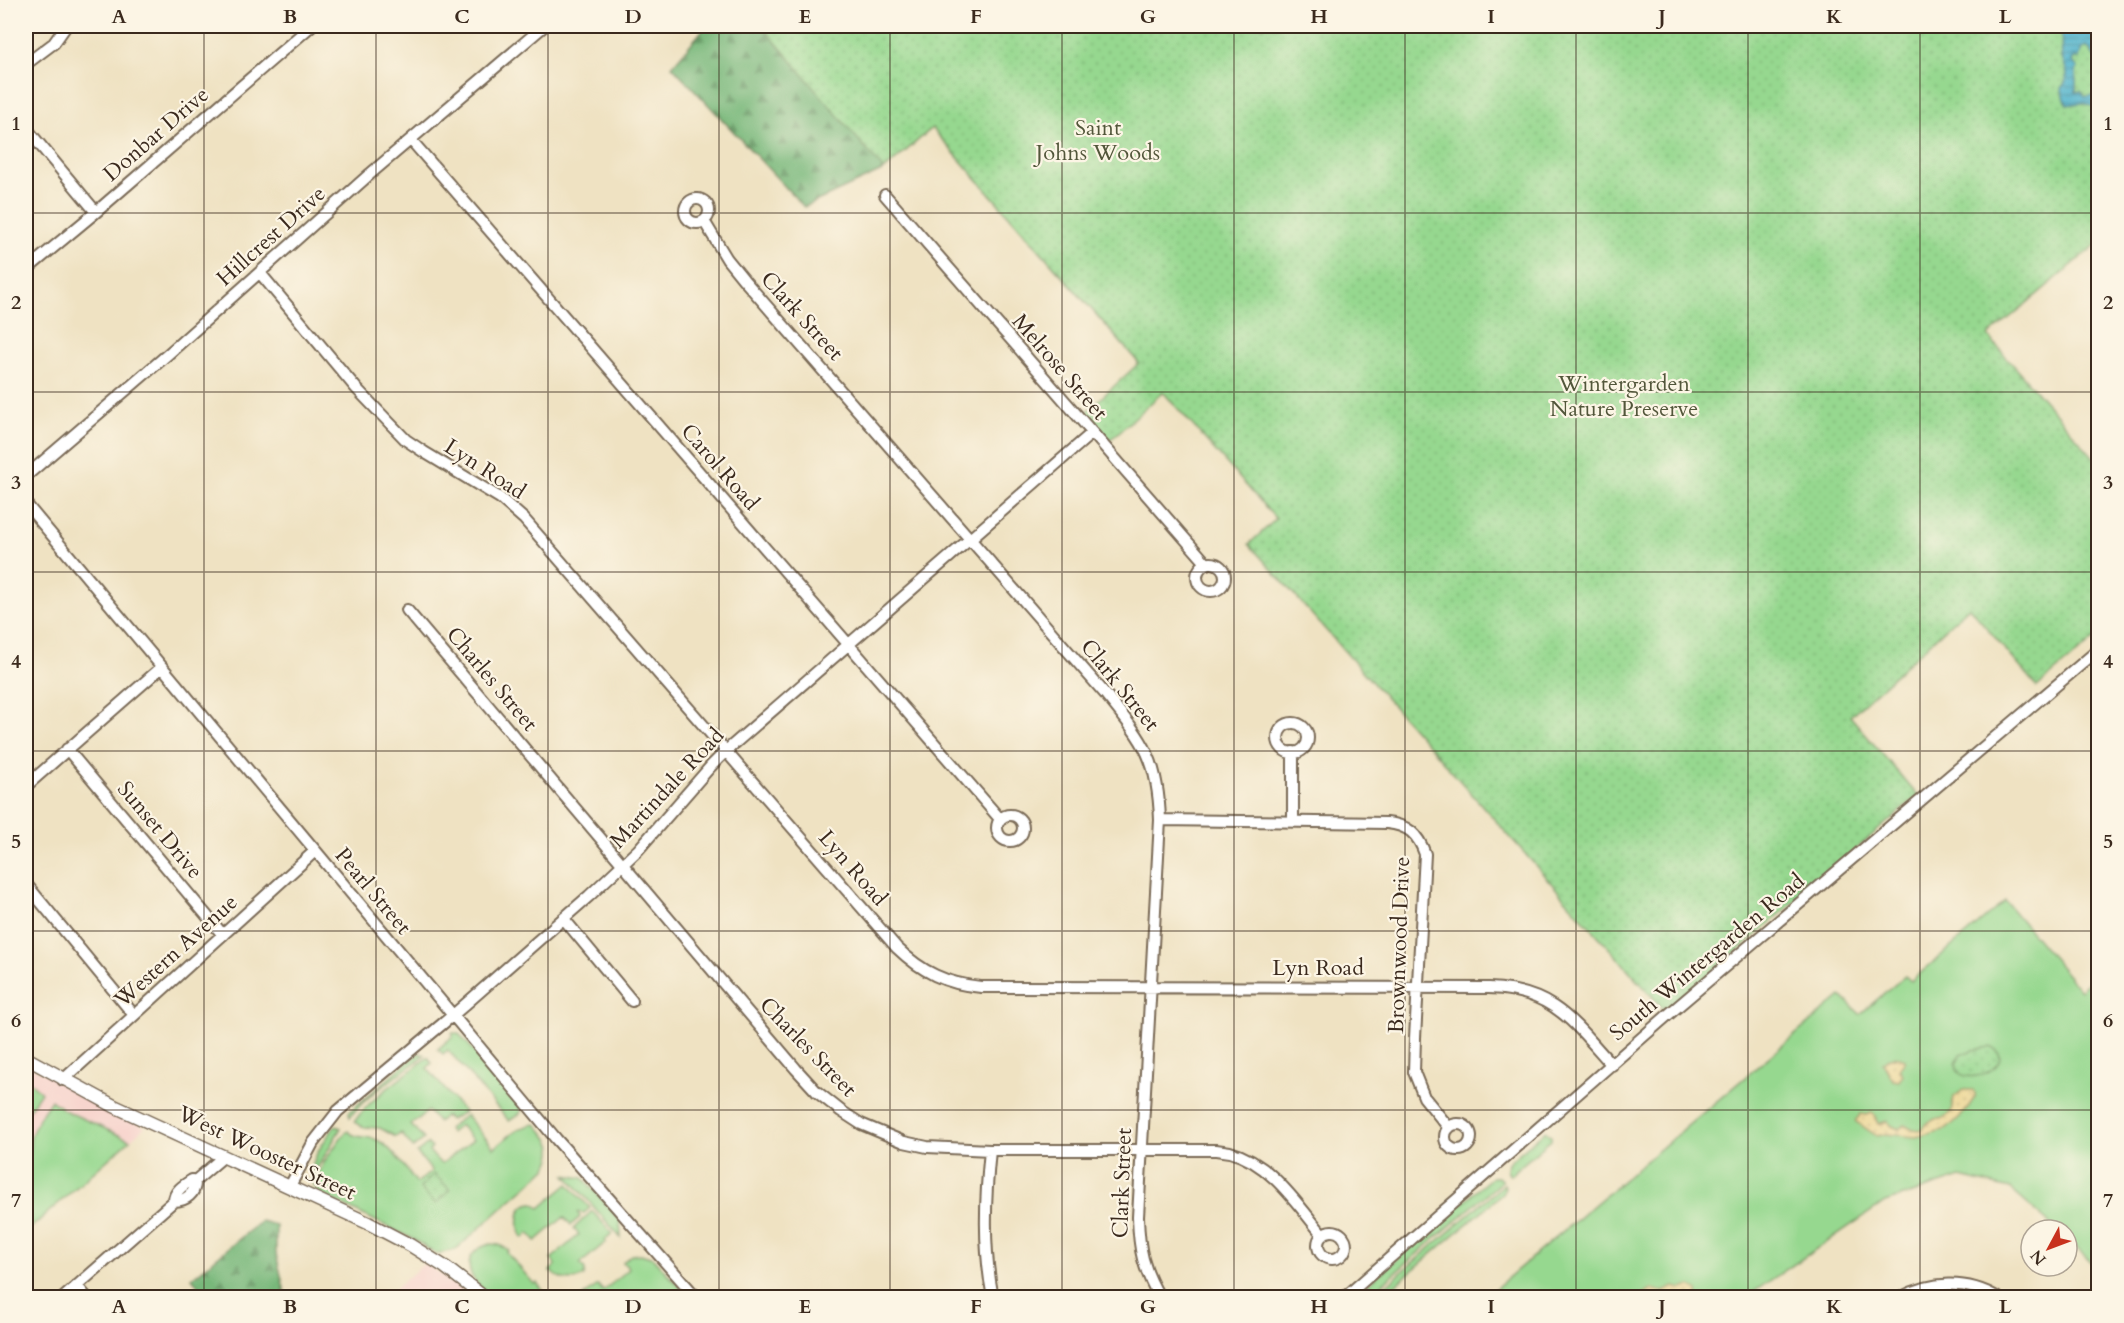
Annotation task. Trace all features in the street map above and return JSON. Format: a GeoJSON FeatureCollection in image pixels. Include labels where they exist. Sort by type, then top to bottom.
{"type":"FeatureCollection","features":[{"type":"Feature","properties":{"kind":"main road","name":"West Wooster Street"},"geometry":{"type":"LineString","coordinates":[[26,1058],[63,1080],[368,1223],[445,1267],[485,1298]]}},
{"type":"Feature","properties":{"kind":"street"},"geometry":{"type":"LineString","coordinates":[[26,64],[54,43],[66,26]]}},
{"type":"Feature","properties":{"kind":"street","name":"Donbar Drive"},"geometry":{"type":"LineString","coordinates":[[26,270],[311,26]]}},
{"type":"Feature","properties":{"kind":"street","name":"Hillcrest Drive"},"geometry":{"type":"LineString","coordinates":[[26,476],[544,26]]}},
{"type":"Feature","properties":{"kind":"street"},"geometry":{"type":"LineString","coordinates":[[26,128],[96,212]]}},
{"type":"Feature","properties":{"kind":"street","name":"Carol Road"},"geometry":{"type":"LineString","coordinates":[[411,140],[1000,819]]}},
{"type":"Feature","properties":{"kind":"street","name":"Melrose Street"},"geometry":{"type":"LineString","coordinates":[[885,195],[1207,564]]}},
{"type":"Feature","properties":{"kind":"street","name":"Clark Street"},"geometry":{"type":"LineString","coordinates":[[704,221],[727,259],[744,280],[970,538],[1134,729],[1146,748],[1157,776],[1160,820],[1138,1218],[1139,1241],[1146,1271],[1160,1298]]}},
{"type":"Feature","properties":{"kind":"street","name":"Lyn Road"},"geometry":{"type":"LineString","coordinates":[[260,273],[356,388],[406,440],[500,498],[524,519],[897,948],[928,973],[949,982],[981,987],[1494,988],[1532,995],[1559,1009],[1571,1019],[1612,1065]]}},
{"type":"Feature","properties":{"kind":"street","name":"Martindale Road"},"geometry":{"type":"LineString","coordinates":[[290,1186],[313,1143],[338,1111],[564,919],[638,850],[727,750],[1092,433]]}},
{"type":"Feature","properties":{"kind":"street","name":"Pearl Street"},"geometry":{"type":"LineString","coordinates":[[26,504],[452,1016],[557,1140],[697,1298]]}},
{"type":"Feature","properties":{"kind":"street","name":"Charles Street"},"geometry":{"type":"LineString","coordinates":[[406,610],[796,1069],[817,1092],[841,1112],[861,1124],[904,1142],[950,1149],[1216,1150],[1245,1157],[1277,1181],[1323,1235]]}},
{"type":"Feature","properties":{"kind":"street","name":"South Wintergarden Road"},"geometry":{"type":"LineString","coordinates":[[1344,1298],[1669,1014],[2098,650]]}},
{"type":"Feature","properties":{"kind":"street"},"geometry":{"type":"LineString","coordinates":[[26,786],[162,667]]}},
{"type":"Feature","properties":{"kind":"street","name":"Sunset Drive"},"geometry":{"type":"LineString","coordinates":[[67,749],[224,935]]}},
{"type":"Feature","properties":{"kind":"street"},"geometry":{"type":"LineString","coordinates":[[1293,752],[1293,822]]}},
{"type":"Feature","properties":{"kind":"street","name":"Brownwood Drive"},"geometry":{"type":"LineString","coordinates":[[1160,820],[1398,824],[1406,826],[1418,836],[1425,854],[1414,1059],[1416,1080],[1427,1102],[1449,1128]]}},
{"type":"Feature","properties":{"kind":"street","name":"Western Avenue"},"geometry":{"type":"LineString","coordinates":[[63,1080],[315,851]]}},
{"type":"Feature","properties":{"kind":"street"},"geometry":{"type":"LineString","coordinates":[[26,884],[134,1015]]}},
{"type":"Feature","properties":{"kind":"street"},"geometry":{"type":"LineString","coordinates":[[564,919],[632,1001]]}},
{"type":"Feature","properties":{"kind":"street"},"geometry":{"type":"LineString","coordinates":[[990,1150],[985,1228],[993,1298]]}},
{"type":"Feature","properties":{"kind":"street"},"geometry":{"type":"LineString","coordinates":[[63,1298],[174,1201],[180,1188],[192,1180],[195,1181],[223,1156]]}},
{"type":"Feature","properties":{"kind":"street"},"geometry":{"type":"LineString","coordinates":[[1900,1298],[1917,1290],[1947,1284],[1977,1288],[1998,1298]]}},
{"type":"Feature","properties":{"kind":"street"},"geometry":{"type":"LineString","coordinates":[[77,1286],[87,1298]]}},
{"type":"Feature","properties":{"kind":"shaded area"},"geometry":{"type":"Polygon","coordinates":[[[26,1064],[145,1127],[26,1232],[26,1064]]]}},
{"type":"Feature","properties":{"kind":"shaded area"},"geometry":{"type":"Polygon","coordinates":[[[425,1263],[473,1297],[385,1297],[425,1263]]]}},
{"type":"Feature","properties":{"kind":"green space","name":"Saint Johns Woods"},"geometry":{"type":"Polygon","coordinates":[[[706,26],[1444,26],[1139,363],[932,128],[884,170],[804,207],[672,66],[706,26]]]}},
{"type":"Feature","properties":{"kind":"green space","name":"Wintergarden Nature Preserve"},"geometry":{"type":"Polygon","coordinates":[[[762,26],[2098,26],[2098,243],[1988,336],[2098,462],[2098,636],[2037,687],[1969,607],[1850,716],[1918,796],[1666,1012],[1249,544],[1276,519],[1163,392],[1109,441],[1085,413],[1139,363],[932,128],[884,170],[762,26]]]}},
{"type":"Feature","properties":{"kind":"green space"},"geometry":{"type":"Polygon","coordinates":[[[2005,901],[2080,990],[2098,974],[2098,1269],[2079,1251],[2079,1218],[2043,1218],[2010,1189],[1961,1177],[1885,1202],[1746,1297],[1484,1298],[1841,996],[1860,1014],[1905,976],[1911,981],[2005,901]]]}},
{"type":"Feature","properties":{"kind":"green space"},"geometry":{"type":"Polygon","coordinates":[[[452,1033],[458,1033],[461,1036],[522,1106],[520,1114],[509,1121],[448,1050],[443,1054],[438,1049],[453,1036],[452,1033]]]}},
{"type":"Feature","properties":{"kind":"green space"},"geometry":{"type":"Polygon","coordinates":[[[1990,1047],[1998,1052],[2000,1057],[1998,1064],[1992,1069],[1975,1076],[1966,1076],[1958,1072],[1956,1064],[1960,1055],[1990,1047]]]}},
{"type":"Feature","properties":{"kind":"green space"},"geometry":{"type":"Polygon","coordinates":[[[418,1053],[425,1055],[376,1091],[350,1117],[349,1112],[418,1053]]]}},
{"type":"Feature","properties":{"kind":"green space"},"geometry":{"type":"Polygon","coordinates":[[[428,1057],[432,1063],[427,1068],[464,1112],[450,1120],[446,1116],[438,1122],[428,1111],[411,1125],[424,1139],[413,1148],[401,1133],[396,1137],[380,1128],[363,1127],[354,1122],[379,1095],[428,1057]]]}},
{"type":"Feature","properties":{"kind":"green space"},"geometry":{"type":"Polygon","coordinates":[[[26,1078],[41,1092],[26,1114],[26,1078]]]}},
{"type":"Feature","properties":{"kind":"green space"},"geometry":{"type":"Polygon","coordinates":[[[51,1100],[64,1110],[130,1140],[26,1232],[28,1158],[31,1135],[51,1100]]]}},
{"type":"Feature","properties":{"kind":"green space"},"geometry":{"type":"Polygon","coordinates":[[[466,1115],[494,1148],[518,1130],[536,1124],[549,1139],[552,1154],[547,1168],[455,1250],[436,1254],[413,1239],[324,1196],[313,1184],[326,1159],[348,1131],[355,1136],[379,1141],[395,1155],[417,1183],[432,1171],[417,1153],[428,1144],[432,1148],[429,1151],[441,1164],[473,1140],[460,1125],[451,1133],[448,1129],[466,1115]]]}},
{"type":"Feature","properties":{"kind":"green space"},"geometry":{"type":"Polygon","coordinates":[[[335,1126],[341,1128],[312,1177],[315,1157],[335,1126]]]}},
{"type":"Feature","properties":{"kind":"green space"},"geometry":{"type":"Polygon","coordinates":[[[1545,1131],[1551,1136],[1551,1140],[1510,1175],[1507,1170],[1508,1163],[1545,1131]]]}},
{"type":"Feature","properties":{"kind":"green space"},"geometry":{"type":"Polygon","coordinates":[[[434,1174],[450,1190],[436,1204],[420,1188],[434,1174]]]}},
{"type":"Feature","properties":{"kind":"green space"},"geometry":{"type":"Polygon","coordinates":[[[566,1175],[583,1178],[620,1220],[621,1238],[566,1175]]]}},
{"type":"Feature","properties":{"kind":"green space"},"geometry":{"type":"Polygon","coordinates":[[[1492,1177],[1498,1177],[1502,1181],[1367,1297],[1352,1298],[1492,1177]]]}},
{"type":"Feature","properties":{"kind":"green space"},"geometry":{"type":"Polygon","coordinates":[[[568,1184],[590,1208],[584,1213],[578,1212],[580,1217],[571,1225],[564,1217],[536,1241],[529,1233],[523,1238],[519,1227],[519,1216],[524,1207],[534,1203],[540,1208],[568,1184]]]}},
{"type":"Feature","properties":{"kind":"green space"},"geometry":{"type":"Polygon","coordinates":[[[1504,1184],[1502,1194],[1381,1297],[1373,1297],[1504,1184]]]}},
{"type":"Feature","properties":{"kind":"green space"},"geometry":{"type":"Polygon","coordinates":[[[592,1211],[612,1233],[605,1240],[606,1242],[580,1264],[585,1270],[584,1276],[570,1280],[562,1279],[550,1271],[556,1265],[551,1259],[579,1235],[574,1228],[592,1211]]]}},
{"type":"Feature","properties":{"kind":"green space"},"geometry":{"type":"Polygon","coordinates":[[[261,1221],[276,1225],[276,1254],[286,1297],[208,1297],[192,1278],[261,1221]]]}},
{"type":"Feature","properties":{"kind":"green space"},"geometry":{"type":"Polygon","coordinates":[[[491,1244],[509,1250],[507,1253],[548,1297],[499,1298],[478,1285],[470,1269],[470,1261],[473,1254],[480,1248],[491,1244]]]}},
{"type":"Feature","properties":{"kind":"green space"},"geometry":{"type":"Polygon","coordinates":[[[641,1254],[653,1258],[689,1297],[582,1297],[598,1285],[603,1291],[629,1269],[623,1262],[631,1255],[641,1254]]]}},
{"type":"Feature","properties":{"kind":"sand"},"geometry":{"type":"Polygon","coordinates":[[[1897,1056],[1905,1059],[1899,1069],[1903,1075],[1899,1081],[1893,1080],[1883,1063],[1897,1056]]]}},
{"type":"Feature","properties":{"kind":"sand"},"geometry":{"type":"Polygon","coordinates":[[[1963,1090],[1973,1090],[1975,1097],[1965,1112],[1947,1129],[1916,1137],[1886,1134],[1877,1136],[1855,1121],[1861,1114],[1871,1113],[1874,1114],[1878,1124],[1887,1121],[1899,1129],[1904,1124],[1921,1130],[1929,1122],[1942,1119],[1951,1112],[1954,1097],[1963,1090]]]}},
{"type":"Feature","properties":{"kind":"sand"},"geometry":{"type":"Polygon","coordinates":[[[1691,1286],[1698,1291],[1698,1297],[1624,1297],[1630,1294],[1641,1295],[1652,1289],[1663,1292],[1674,1287],[1681,1289],[1691,1286]]]}},
{"type":"Feature","properties":{"kind":"water"},"geometry":{"type":"Polygon","coordinates":[[[2067,26],[2098,26],[2098,61],[2087,46],[2082,48],[2079,59],[2074,58],[2072,61],[2078,68],[2076,92],[2081,91],[2085,97],[2098,94],[2098,108],[2096,109],[2078,103],[2067,105],[2061,88],[2067,76],[2062,56],[2061,30],[2067,26]]]}}]}
